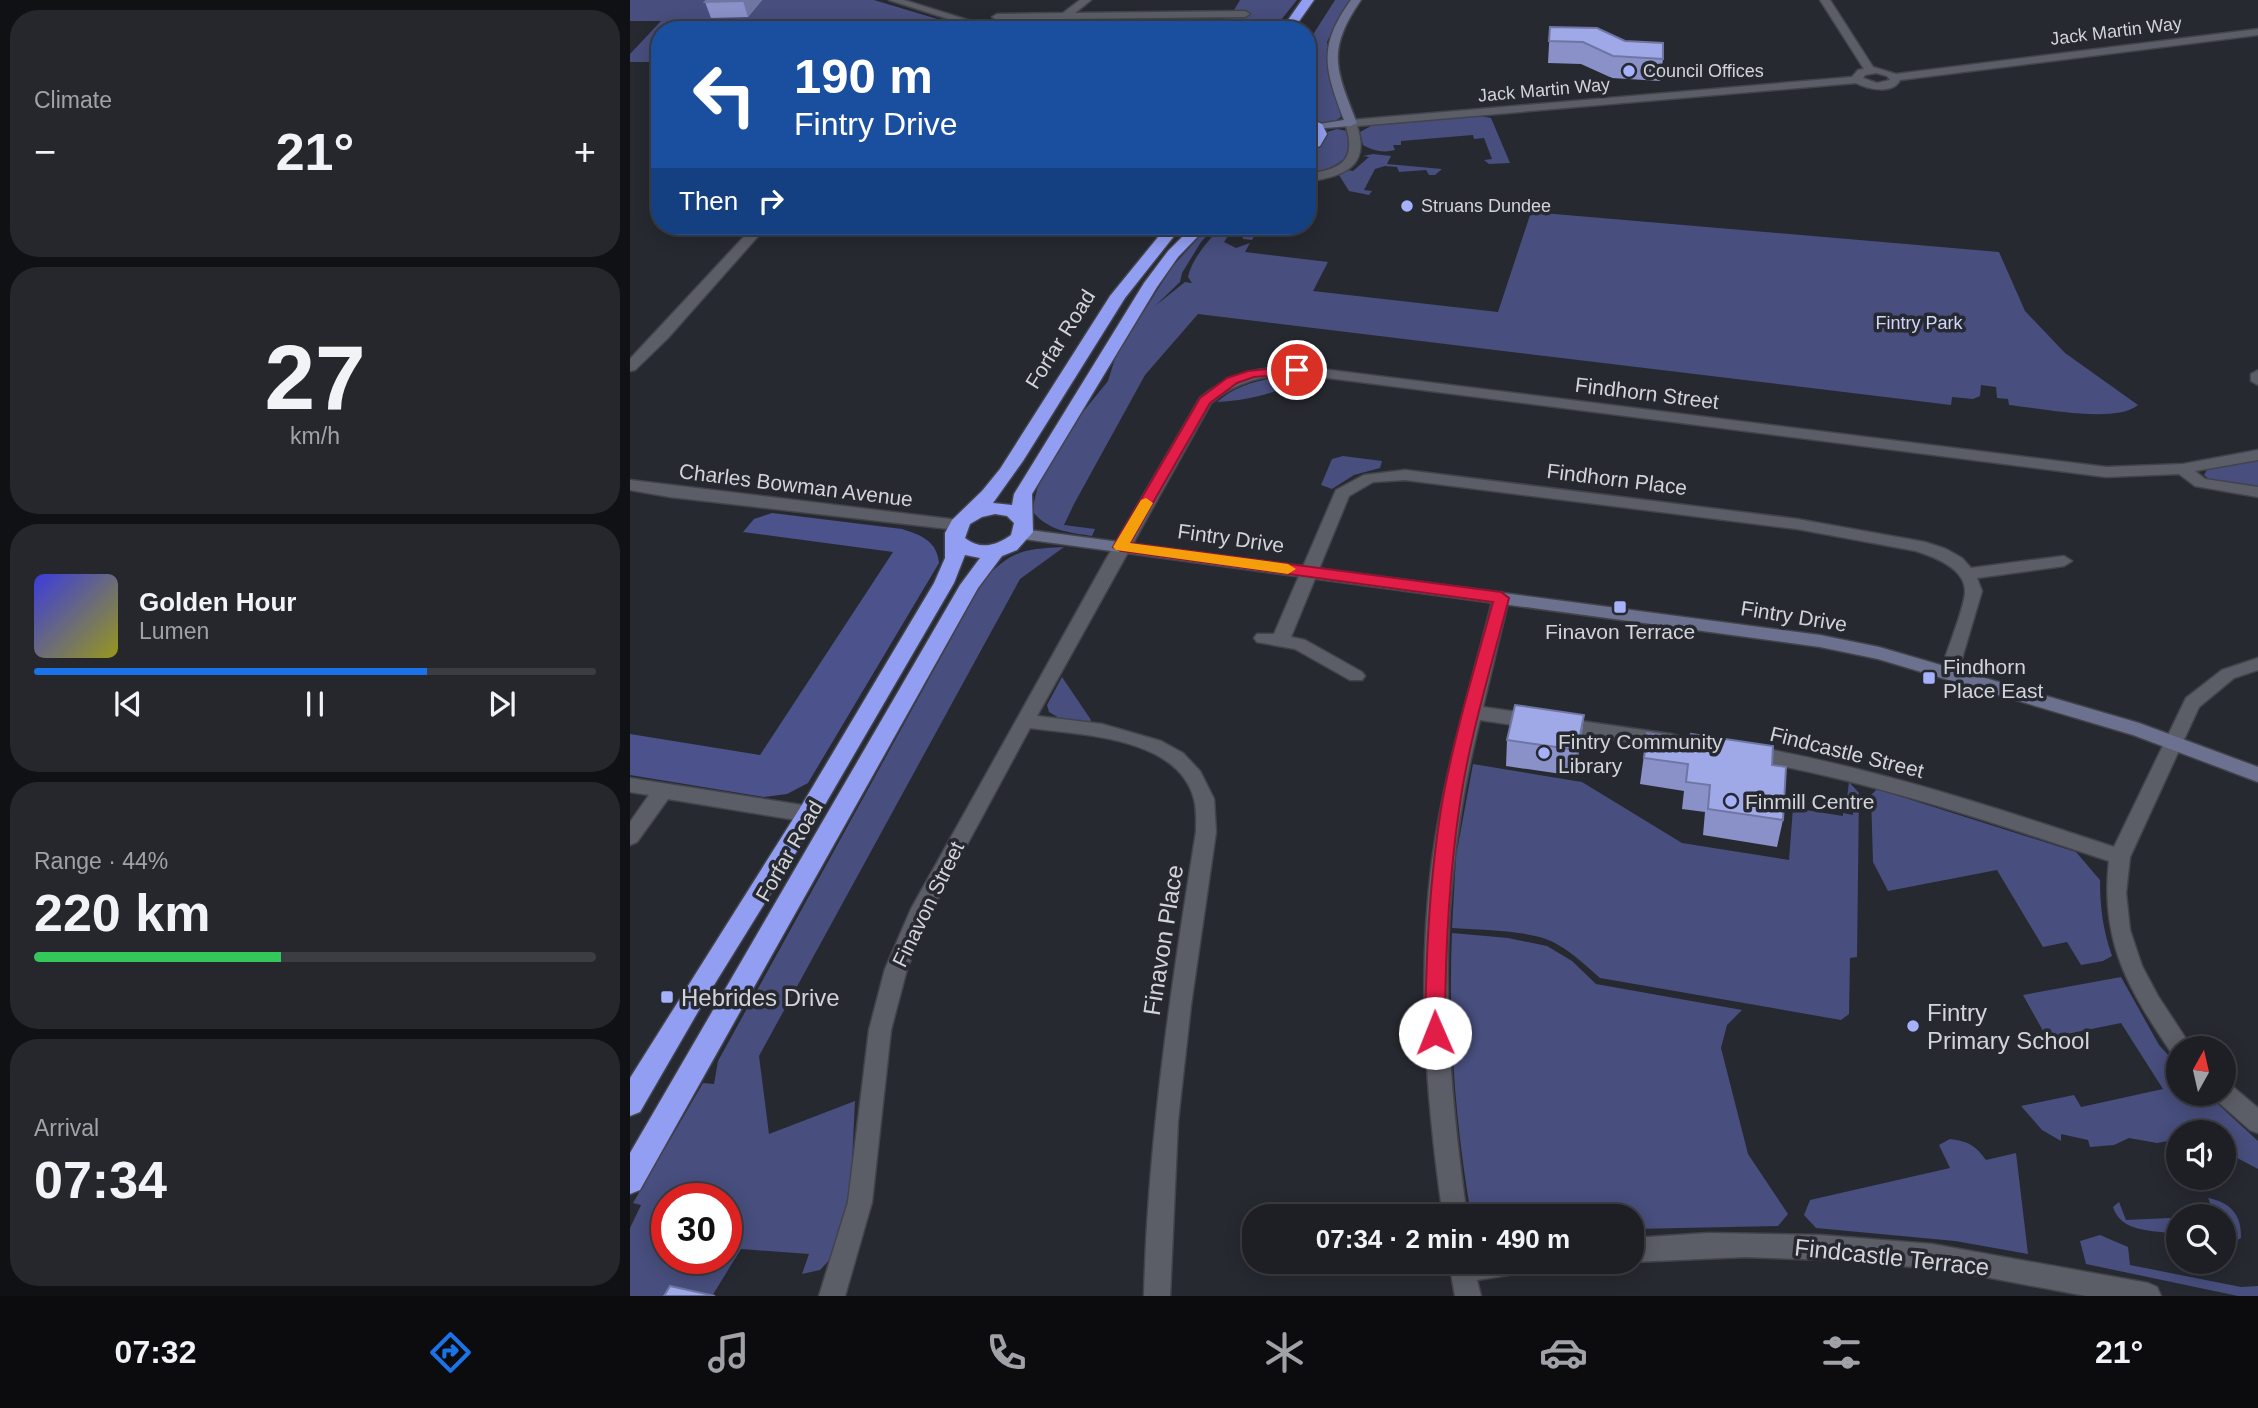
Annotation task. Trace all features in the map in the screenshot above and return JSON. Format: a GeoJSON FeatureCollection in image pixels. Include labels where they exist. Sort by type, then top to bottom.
{"type":"FeatureCollection","features":[{"type":"Feature","properties":{"kind":"highway"},"geometry":{"type":"LineString","coordinates":[[1296,21],[1314,3]]}},
{"type":"Feature","properties":{"kind":"highway"},"geometry":{"type":"LineString","coordinates":[[1307,21],[1314,3]]}},
{"type":"Feature","properties":{"kind":"highway","name":"Forfar Road"},"geometry":{"type":"LineString","coordinates":[[630,1103],[697,990],[808,814],[944,583],[955,558],[960,527],[984,503],[1015,460],[1127,283],[1166,235]]}},
{"type":"Feature","properties":{"kind":"highway"},"geometry":{"type":"LineString","coordinates":[[1023,527],[1019,515],[1005,509],[986,510],[960,527],[968,550],[996,550],[1009,545],[1023,527],[1020,506],[1023,494],[1150,286],[1173,254],[1192,235]]}},
{"type":"Feature","properties":{"kind":"highway","name":"Forfar Road"},"geometry":{"type":"LineString","coordinates":[[630,1180],[970,585],[996,550]]}},
{"type":"Feature","properties":{"kind":"street"},"geometry":{"type":"LineString","coordinates":[[894,0],[965,21]]}},
{"type":"Feature","properties":{"kind":"street"},"geometry":{"type":"LineString","coordinates":[[1058,21],[1086,0]]}},
{"type":"Feature","properties":{"kind":"street"},"geometry":{"type":"LineString","coordinates":[[1316,176],[1330,174],[1352,161],[1357,150],[1351,123],[1332,70],[1331,41],[1343,16],[1356,0]]}},
{"type":"Feature","properties":{"kind":"street"},"geometry":{"type":"LineString","coordinates":[[1825,0],[1870,70],[1858,74],[1858,80]]}},
{"type":"Feature","properties":{"kind":"street"},"geometry":{"type":"LineString","coordinates":[[997,17],[1219,19],[1245,14]]}},
{"type":"Feature","properties":{"kind":"street","name":"Jack Martin Way"},"geometry":{"type":"LineString","coordinates":[[1870,70],[1882,71],[1895,77],[2258,32]]}},
{"type":"Feature","properties":{"kind":"street","name":"Jack Martin Way"},"geometry":{"type":"LineString","coordinates":[[1316,124],[1858,80],[1870,86],[1883,87],[1895,83],[1895,77]]}},
{"type":"Feature","properties":{"kind":"street"},"geometry":{"type":"LineString","coordinates":[[630,367],[663,335],[753,235]]}},
{"type":"Feature","properties":{"kind":"street","name":"Findhorn Street"},"geometry":{"type":"LineString","coordinates":[[1121,547],[1205,401],[1232,380],[1276,370],[1297,370],[2106,472],[2183,469],[2258,455]]}},
{"type":"Feature","properties":{"kind":"street"},"geometry":{"type":"LineString","coordinates":[[2258,374],[2258,381]]}},
{"type":"Feature","properties":{"kind":"street"},"geometry":{"type":"LineString","coordinates":[[2183,469],[2200,483],[2258,492]]}},
{"type":"Feature","properties":{"kind":"street","name":"Findhorn Place"},"geometry":{"type":"LineString","coordinates":[[1308,572],[1342,493],[1362,481],[1385,475],[1797,523],[1919,546],[1956,562],[1967,574]]}},
{"type":"Feature","properties":{"kind":"street","name":"Charles Bowman Avenue"},"geometry":{"type":"LineString","coordinates":[[630,485],[960,527]]}},
{"type":"Feature","properties":{"kind":"street","name":"Fintry Drive"},"geometry":{"type":"LineString","coordinates":[[1023,527],[1121,547],[1820,641],[1879,653],[1948,672],[2173,742],[2258,775]]}},
{"type":"Feature","properties":{"kind":"street","name":"Finavon Street"},"geometry":{"type":"LineString","coordinates":[[832,1296],[860,1202],[880,1030],[896,969],[918,915],[1121,547]]}},
{"type":"Feature","properties":{"kind":"street"},"geometry":{"type":"LineString","coordinates":[[1948,672],[1974,590],[1967,574],[2064,561]]}},
{"type":"Feature","properties":{"kind":"street","name":"Fintry Drive"},"geometry":{"type":"LineString","coordinates":[[1308,572],[1271,640],[1298,644],[1356,676]]}},
{"type":"Feature","properties":{"kind":"street"},"geometry":{"type":"LineString","coordinates":[[1453,1204],[1439,1100],[1433,1010],[1436,929],[1450,808],[1471,712],[1501,598]]}},
{"type":"Feature","properties":{"kind":"street"},"geometry":{"type":"LineString","coordinates":[[2173,1036],[2150,1003],[2132,967],[2120,930],[2116,893],[2120,857],[2192,703],[2228,674],[2258,664]]}},
{"type":"Feature","properties":{"kind":"street"},"geometry":{"type":"LineString","coordinates":[[1471,712],[1685,743]]}},
{"type":"Feature","properties":{"kind":"street","name":"Finavon Place"},"geometry":{"type":"LineString","coordinates":[[1024,721],[1138,738],[1168,752],[1190,771],[1204,799],[1206,832],[1171,1063],[1157,1243],[1157,1296]]}},
{"type":"Feature","properties":{"kind":"street","name":"Findcastle Street"},"geometry":{"type":"LineString","coordinates":[[1737,751],[1824,765],[1868,777],[2120,857]]}},
{"type":"Feature","properties":{"kind":"street"},"geometry":{"type":"LineString","coordinates":[[630,785],[808,814]]}},
{"type":"Feature","properties":{"kind":"street"},"geometry":{"type":"LineString","coordinates":[[630,837],[664,790]]}},
{"type":"Feature","properties":{"kind":"street"},"geometry":{"type":"LineString","coordinates":[[2236,1103],[2258,1122]]}},
{"type":"Feature","properties":{"kind":"street","name":"Findcastle Terrace"},"geometry":{"type":"LineString","coordinates":[[1644,1249],[1693,1245],[1800,1246],[1920,1255],[2148,1296]]}},
{"type":"Feature","properties":{"kind":"street"},"geometry":{"type":"LineString","coordinates":[[1464,1274],[1468,1296]]}},
{"type":"Feature","properties":{"kind":"green space"},"geometry":{"type":"Polygon","coordinates":[[[630,0],[874,0],[944,21],[651,21],[630,21],[630,0]]]}},
{"type":"Feature","properties":{"kind":"green space"},"geometry":{"type":"Polygon","coordinates":[[[1240,0],[1297,0],[1280,21],[1224,21],[1240,0]]]}},
{"type":"Feature","properties":{"kind":"green space"},"geometry":{"type":"Polygon","coordinates":[[[1335,0],[1352,0],[1340,15],[1327,42],[1341,117],[1329,123],[1316,121],[1316,30],[1335,0]]]}},
{"type":"Feature","properties":{"kind":"green space"},"geometry":{"type":"Polygon","coordinates":[[[651,32],[651,62],[630,62],[630,54],[651,32]]]}},
{"type":"Feature","properties":{"kind":"green space"},"geometry":{"type":"Polygon","coordinates":[[[1480,116],[1491,118],[1510,163],[1489,164],[1484,160],[1492,159],[1484,138],[1474,139],[1473,135],[1401,141],[1401,145],[1393,145],[1395,150],[1383,151],[1363,145],[1360,132],[1373,125],[1480,116]]]}},
{"type":"Feature","properties":{"kind":"green space"},"geometry":{"type":"Polygon","coordinates":[[[1337,129],[1347,131],[1351,151],[1332,167],[1316,172],[1316,149],[1320,147],[1327,132],[1337,129]]]}},
{"type":"Feature","properties":{"kind":"green space"},"geometry":{"type":"Polygon","coordinates":[[[1363,156],[1391,156],[1387,164],[1442,169],[1435,175],[1429,175],[1426,170],[1399,172],[1397,167],[1385,166],[1375,169],[1364,190],[1372,191],[1369,195],[1349,191],[1339,175],[1347,170],[1353,171],[1369,157],[1363,156]]]}},
{"type":"Feature","properties":{"kind":"green space","name":"Fintry Park"},"geometry":{"type":"Polygon","coordinates":[[[1531,212],[1999,252],[2025,311],[2065,353],[2138,405],[2127,411],[2095,414],[2009,405],[2008,399],[1997,398],[1996,387],[1981,385],[1980,396],[1973,399],[1952,397],[1951,405],[1198,314],[1145,375],[1064,525],[1095,529],[1092,536],[1052,527],[1032,511],[1040,477],[1078,418],[1108,381],[1116,355],[1172,267],[1201,235],[1208,235],[1182,273],[1180,282],[1155,306],[1185,282],[1192,283],[1188,277],[1193,263],[1214,235],[1229,235],[1224,242],[1236,248],[1250,243],[1245,252],[1328,262],[1313,291],[1498,312],[1531,212]]]}},
{"type":"Feature","properties":{"kind":"green space","name":"Fintry Park"},"geometry":{"type":"Polygon","coordinates":[[[1242,235],[1255,235],[1252,240],[1243,239],[1242,235]]]}},
{"type":"Feature","properties":{"kind":"green space"},"geometry":{"type":"Polygon","coordinates":[[[1285,376],[1304,378],[1262,395],[1217,402],[1241,387],[1285,376]]]}},
{"type":"Feature","properties":{"kind":"green space"},"geometry":{"type":"Polygon","coordinates":[[[1343,456],[1382,461],[1380,468],[1354,475],[1332,489],[1321,485],[1332,459],[1343,456]]]}},
{"type":"Feature","properties":{"kind":"green space"},"geometry":{"type":"Polygon","coordinates":[[[2258,460],[2258,488],[2212,482],[2204,475],[2207,470],[2258,460]]]}},
{"type":"Feature","properties":{"kind":"green space"},"geometry":{"type":"Polygon","coordinates":[[[1064,547],[1020,579],[759,1056],[769,1134],[855,1101],[851,1184],[834,1255],[820,1270],[802,1274],[809,1254],[742,1249],[742,1183],[651,1183],[651,1274],[726,1274],[712,1296],[630,1296],[630,1228],[641,1205],[633,1203],[703,1083],[714,1084],[718,1061],[984,579],[1003,562],[1029,550],[1064,547]]]}},
{"type":"Feature","properties":{"kind":"green space"},"geometry":{"type":"Polygon","coordinates":[[[1062,677],[1091,720],[1090,723],[1059,718],[1049,712],[1047,705],[1062,677]]]}},
{"type":"Feature","properties":{"kind":"green space"},"geometry":{"type":"Polygon","coordinates":[[[1473,764],[1582,782],[1682,843],[1789,860],[1793,808],[1843,816],[1843,813],[1853,815],[1853,807],[1846,806],[1849,782],[1859,793],[1857,957],[1850,958],[1849,1014],[1841,1020],[1600,978],[1565,949],[1541,937],[1503,931],[1452,928],[1456,856],[1473,764]]]}},
{"type":"Feature","properties":{"kind":"green space"},"geometry":{"type":"Polygon","coordinates":[[[1877,789],[2076,852],[2100,880],[2106,937],[2112,956],[2103,961],[2081,965],[2067,942],[2043,947],[1997,870],[1888,891],[1873,862],[1871,795],[1877,789]]]}},
{"type":"Feature","properties":{"kind":"green space"},"geometry":{"type":"Polygon","coordinates":[[[1452,933],[1508,938],[1547,946],[1572,961],[1596,984],[1742,1010],[1727,1025],[1721,1048],[1748,1154],[1788,1214],[1778,1226],[1644,1229],[1644,1204],[1469,1204],[1454,1074],[1452,933]]]}},
{"type":"Feature","properties":{"kind":"green space"},"geometry":{"type":"Polygon","coordinates":[[[2121,977],[2166,1053],[2166,1106],[2220,1106],[2235,1120],[2166,1120],[2166,1141],[2157,1143],[2129,1138],[2114,1145],[2090,1147],[2088,1140],[2061,1134],[2061,1141],[2042,1130],[2021,1106],[2074,1095],[2081,1107],[2163,1089],[2121,1023],[2047,1038],[2023,995],[2121,977]]]}},
{"type":"Feature","properties":{"kind":"green space"},"geometry":{"type":"Polygon","coordinates":[[[2236,1121],[2258,1141],[2258,1169],[2236,1157],[2236,1121]]]}},
{"type":"Feature","properties":{"kind":"green space"},"geometry":{"type":"Polygon","coordinates":[[[1950,1139],[1971,1145],[1986,1160],[2016,1153],[2028,1254],[1955,1241],[1816,1228],[1804,1215],[1810,1200],[1950,1168],[1939,1145],[1950,1139]]]}},
{"type":"Feature","properties":{"kind":"green space"},"geometry":{"type":"Polygon","coordinates":[[[2208,1198],[2225,1204],[2210,1204],[2208,1198]]]}},
{"type":"Feature","properties":{"kind":"green space"},"geometry":{"type":"Polygon","coordinates":[[[2119,1202],[2126,1220],[2166,1218],[2166,1233],[2130,1226],[2123,1222],[2113,1207],[2119,1202]]]}},
{"type":"Feature","properties":{"kind":"green space"},"geometry":{"type":"Polygon","coordinates":[[[2236,1215],[2241,1230],[2241,1238],[2236,1241],[2236,1215]]]}},
{"type":"Feature","properties":{"kind":"green space"},"geometry":{"type":"Polygon","coordinates":[[[2100,1235],[2128,1247],[2130,1265],[2241,1287],[2258,1286],[2258,1296],[2238,1296],[2086,1264],[2080,1241],[2100,1235]]]}},
{"type":"Feature","properties":{"kind":"shaded area"},"geometry":{"type":"Polygon","coordinates":[[[772,513],[902,529],[927,540],[935,549],[939,563],[808,783],[787,794],[764,797],[630,775],[630,734],[760,755],[893,552],[743,532],[754,519],[772,513]]]}},
{"type":"Feature","properties":{"kind":"building"},"geometry":{"type":"Polygon","coordinates":[[[707,0],[744,0],[705,2],[707,0]]]}},
{"type":"Feature","properties":{"kind":"building"},"geometry":{"type":"Polygon","coordinates":[[[1550,27],[1597,28],[1625,41],[1663,43],[1663,59],[1613,56],[1583,42],[1549,41],[1550,27]]]}},
{"type":"Feature","properties":{"kind":"building"},"geometry":{"type":"Polygon","coordinates":[[[1515,705],[1584,715],[1577,750],[1507,740],[1515,705]]]}},
{"type":"Feature","properties":{"kind":"building"},"geometry":{"type":"Polygon","coordinates":[[[1647,733],[1690,740],[1691,734],[1773,746],[1772,765],[1786,767],[1783,820],[1708,809],[1710,785],[1686,782],[1688,764],[1644,758],[1647,733]]]}},
{"type":"Feature","properties":{"kind":"building"},"geometry":{"type":"Polygon","coordinates":[[[670,1286],[715,1296],[664,1296],[670,1286]]]}},
{"type":"Feature","properties":{"kind":"slow traffic"},"geometry":{"type":"LineString","coordinates":[[1146,503],[1121,547],[1288,569]]}},
{"type":"Feature","properties":{"kind":"place","name":"Council Offices"},"geometry":{"type":"Point","coordinates":[1629,71]}},
{"type":"Feature","properties":{"kind":"place","name":"Struans Dundee"},"geometry":{"type":"Point","coordinates":[1407,206]}},
{"type":"Feature","properties":{"kind":"place","name":"Finavon Terrace"},"geometry":{"type":"Point","coordinates":[1620,607]}},
{"type":"Feature","properties":{"kind":"place","name":"Findhorn Place East"},"geometry":{"type":"Point","coordinates":[1929,678]}},
{"type":"Feature","properties":{"kind":"place","name":"Fintry Community Library"},"geometry":{"type":"Point","coordinates":[1544,753]}},
{"type":"Feature","properties":{"kind":"place","name":"Finmill Centre"},"geometry":{"type":"Point","coordinates":[1731,801]}},
{"type":"Feature","properties":{"kind":"place","name":"Hebrides Drive"},"geometry":{"type":"Point","coordinates":[667,997]}},
{"type":"Feature","properties":{"kind":"place","name":"Fintry Primary School"},"geometry":{"type":"Point","coordinates":[1913,1026]}},
{"type":"Feature","properties":{"kind":"route"},"geometry":{"type":"LineString","coordinates":[[1297,370],[1276,370],[1232,380],[1205,401],[1121,547],[1501,598],[1471,712],[1450,808],[1436,929],[1433,1010],[1435,1033]]}}]}
